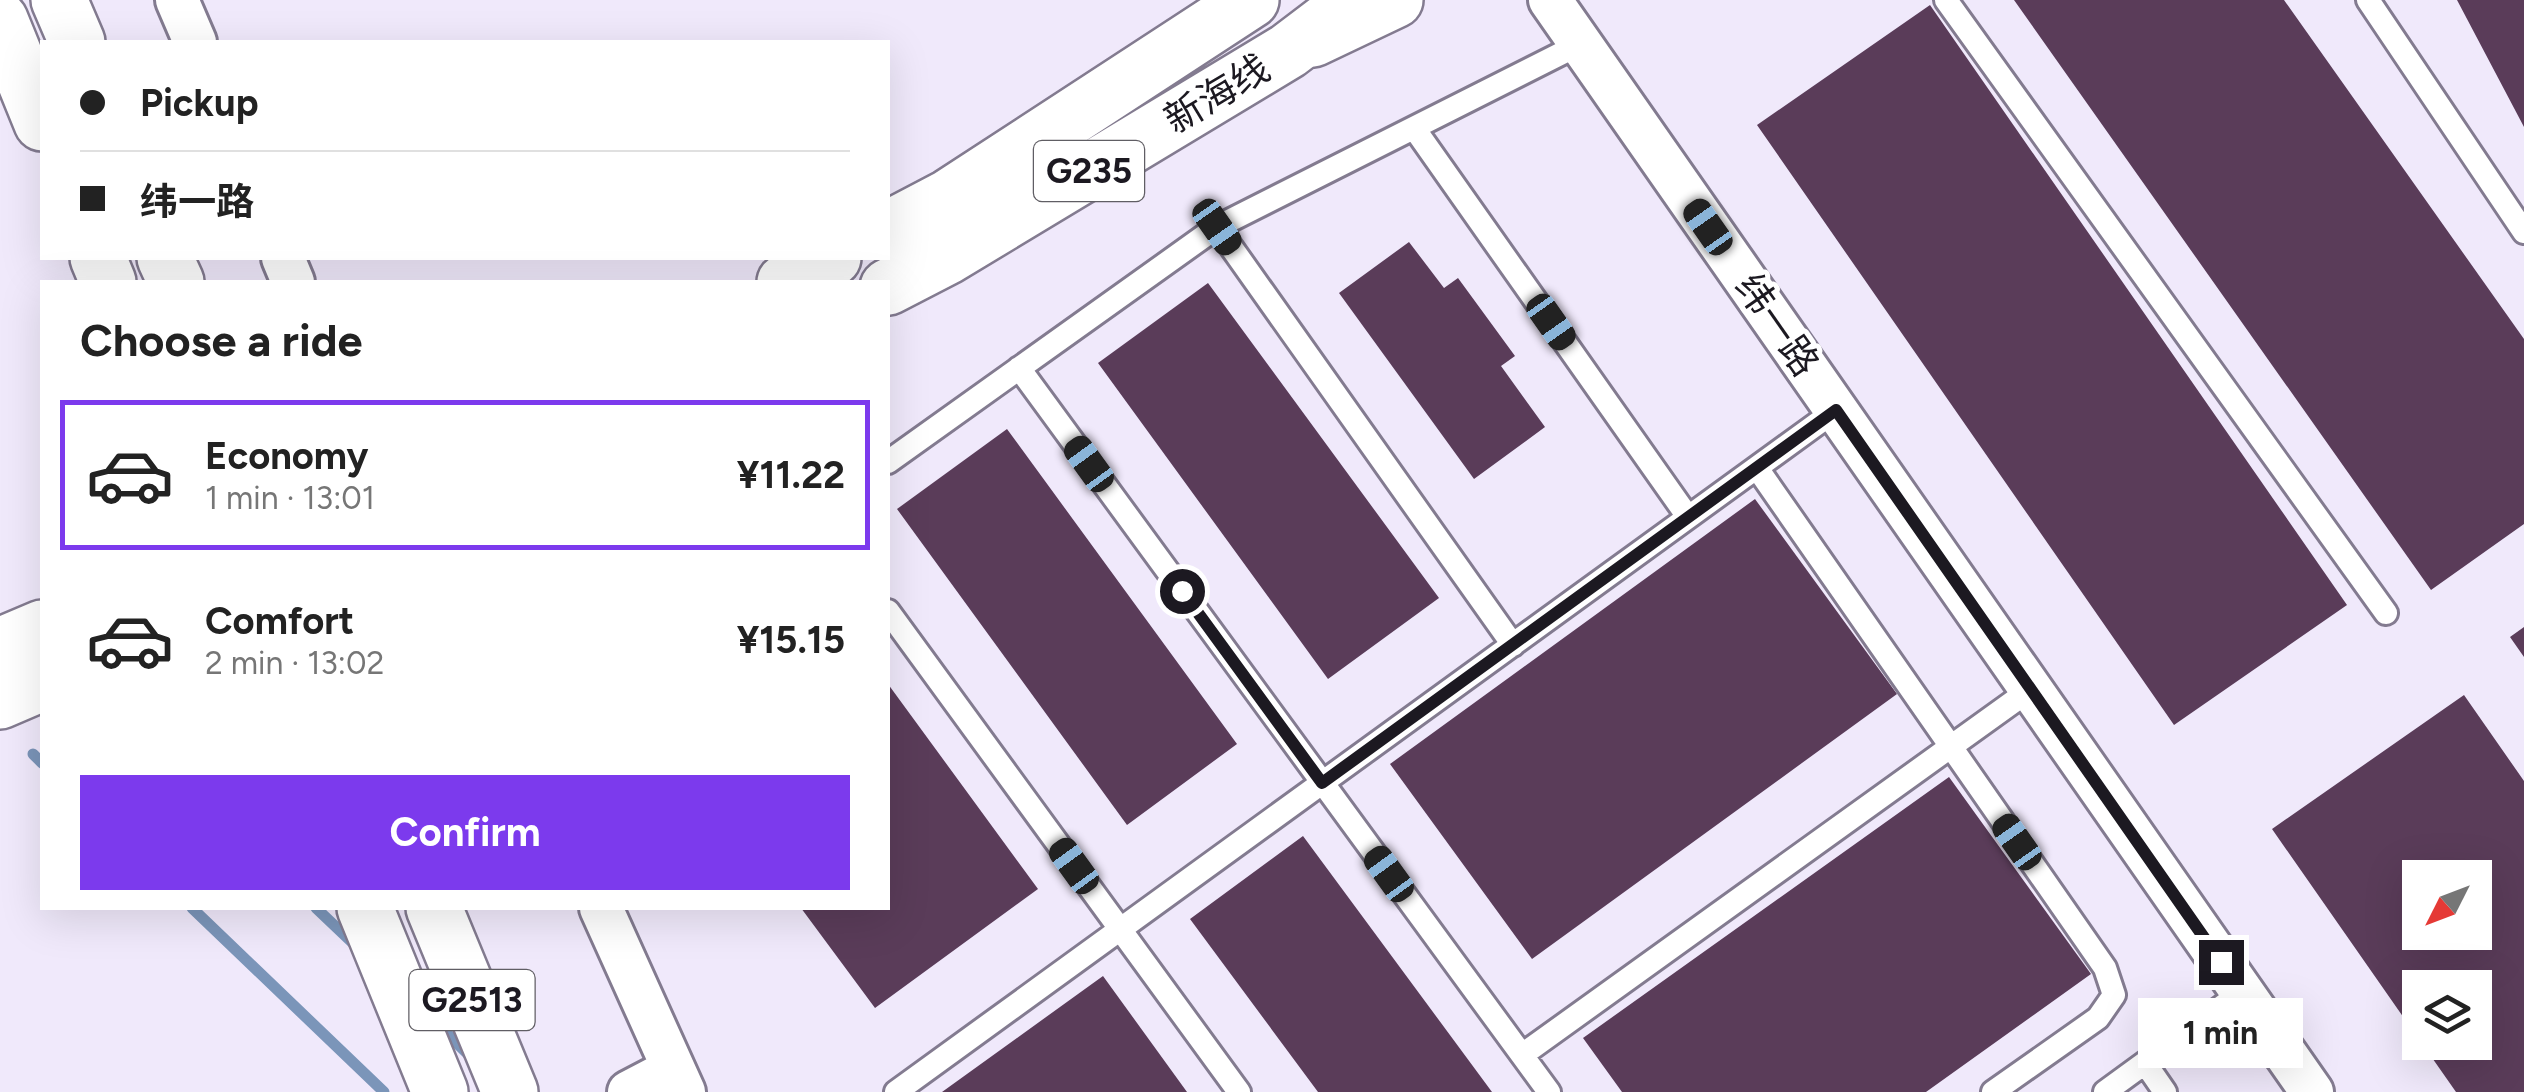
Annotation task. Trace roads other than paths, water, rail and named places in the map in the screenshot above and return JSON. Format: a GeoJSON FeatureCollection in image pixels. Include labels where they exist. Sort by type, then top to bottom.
{"type":"FeatureCollection","features":[{"type":"Feature","properties":{"kind":"main road"},"geometry":{"type":"LineString","coordinates":[[59,0],[76,40]]}},
{"type":"Feature","properties":{"kind":"main road","name":"新海线"},"geometry":{"type":"LineString","coordinates":[[890,228],[950,197],[1251,0]]}},
{"type":"Feature","properties":{"kind":"main road","name":"G235"},"geometry":{"type":"LineString","coordinates":[[1288,52],[1355,0]]}},
{"type":"Feature","properties":{"kind":"main road"},"geometry":{"type":"LineString","coordinates":[[1288,52],[1395,0]]}},
{"type":"Feature","properties":{"kind":"main road"},"geometry":{"type":"LineString","coordinates":[[0,20],[40,118]]}},
{"type":"Feature","properties":{"kind":"main road","name":"新海线"},"geometry":{"type":"LineString","coordinates":[[890,286],[948,256],[1288,52]]}},
{"type":"Feature","properties":{"kind":"main road"},"geometry":{"type":"LineString","coordinates":[[789,280],[829,260]]}},
{"type":"Feature","properties":{"kind":"main road"},"geometry":{"type":"LineString","coordinates":[[0,646],[40,629]]}},
{"type":"Feature","properties":{"kind":"main road"},"geometry":{"type":"LineString","coordinates":[[0,701],[40,684]]}},
{"type":"Feature","properties":{"kind":"main road","name":"G2513"},"geometry":{"type":"LineString","coordinates":[[365,910],[440,1092]]}},
{"type":"Feature","properties":{"kind":"main road","name":"G2513"},"geometry":{"type":"LineString","coordinates":[[435,910],[510,1092]]}},
{"type":"Feature","properties":{"kind":"street"},"geometry":{"type":"LineString","coordinates":[[178,0],[194,40]]}},
{"type":"Feature","properties":{"kind":"street","name":"纬一路"},"geometry":{"type":"LineString","coordinates":[[1550,0],[2312,1092]]}},
{"type":"Feature","properties":{"kind":"street"},"geometry":{"type":"LineString","coordinates":[[602,910],[678,1081],[630,1092]]}},
{"type":"Feature","properties":{"kind":"lane"},"geometry":{"type":"LineString","coordinates":[[1946,0],[2386,614]]}},
{"type":"Feature","properties":{"kind":"lane"},"geometry":{"type":"LineString","coordinates":[[2368,0],[2524,232]]}},
{"type":"Feature","properties":{"kind":"lane"},"geometry":{"type":"LineString","coordinates":[[890,461],[1217,227],[1580,44]]}},
{"type":"Feature","properties":{"kind":"lane"},"geometry":{"type":"LineString","coordinates":[[1414,128],[1688,518]]}},
{"type":"Feature","properties":{"kind":"lane"},"geometry":{"type":"LineString","coordinates":[[1217,227],[1513,645]]}},
{"type":"Feature","properties":{"kind":"lane"},"geometry":{"type":"LineString","coordinates":[[1019,368],[1549,1092]]}},
{"type":"Feature","properties":{"kind":"lane"},"geometry":{"type":"LineString","coordinates":[[896,1092],[1836,410]]}},
{"type":"Feature","properties":{"kind":"lane"},"geometry":{"type":"LineString","coordinates":[[1758,468],[2105,968],[2114,995],[2098,1018],[1994,1092]]}},
{"type":"Feature","properties":{"kind":"lane"},"geometry":{"type":"LineString","coordinates":[[890,614],[1239,1092]]}},
{"type":"Feature","properties":{"kind":"lane"},"geometry":{"type":"LineString","coordinates":[[1522,1055],[2031,690]]}},
{"type":"Feature","properties":{"kind":"lane"},"geometry":{"type":"LineString","coordinates":[[2105,1092],[2242,992]]}},
{"type":"Feature","properties":{"kind":"lane"},"geometry":{"type":"LineString","coordinates":[[2145,1063],[2166,1092]]}},
{"type":"Feature","properties":{"kind":"waterway"},"geometry":{"type":"LineString","coordinates":[[33,754],[40,761]]}},
{"type":"Feature","properties":{"kind":"waterway"},"geometry":{"type":"LineString","coordinates":[[194,910],[384,1092]]}},
{"type":"Feature","properties":{"kind":"waterway"},"geometry":{"type":"LineString","coordinates":[[318,910],[357,947]]}},
{"type":"Feature","properties":{"kind":"waterway"},"geometry":{"type":"LineString","coordinates":[[435,1022],[472,1058]]}}]}
